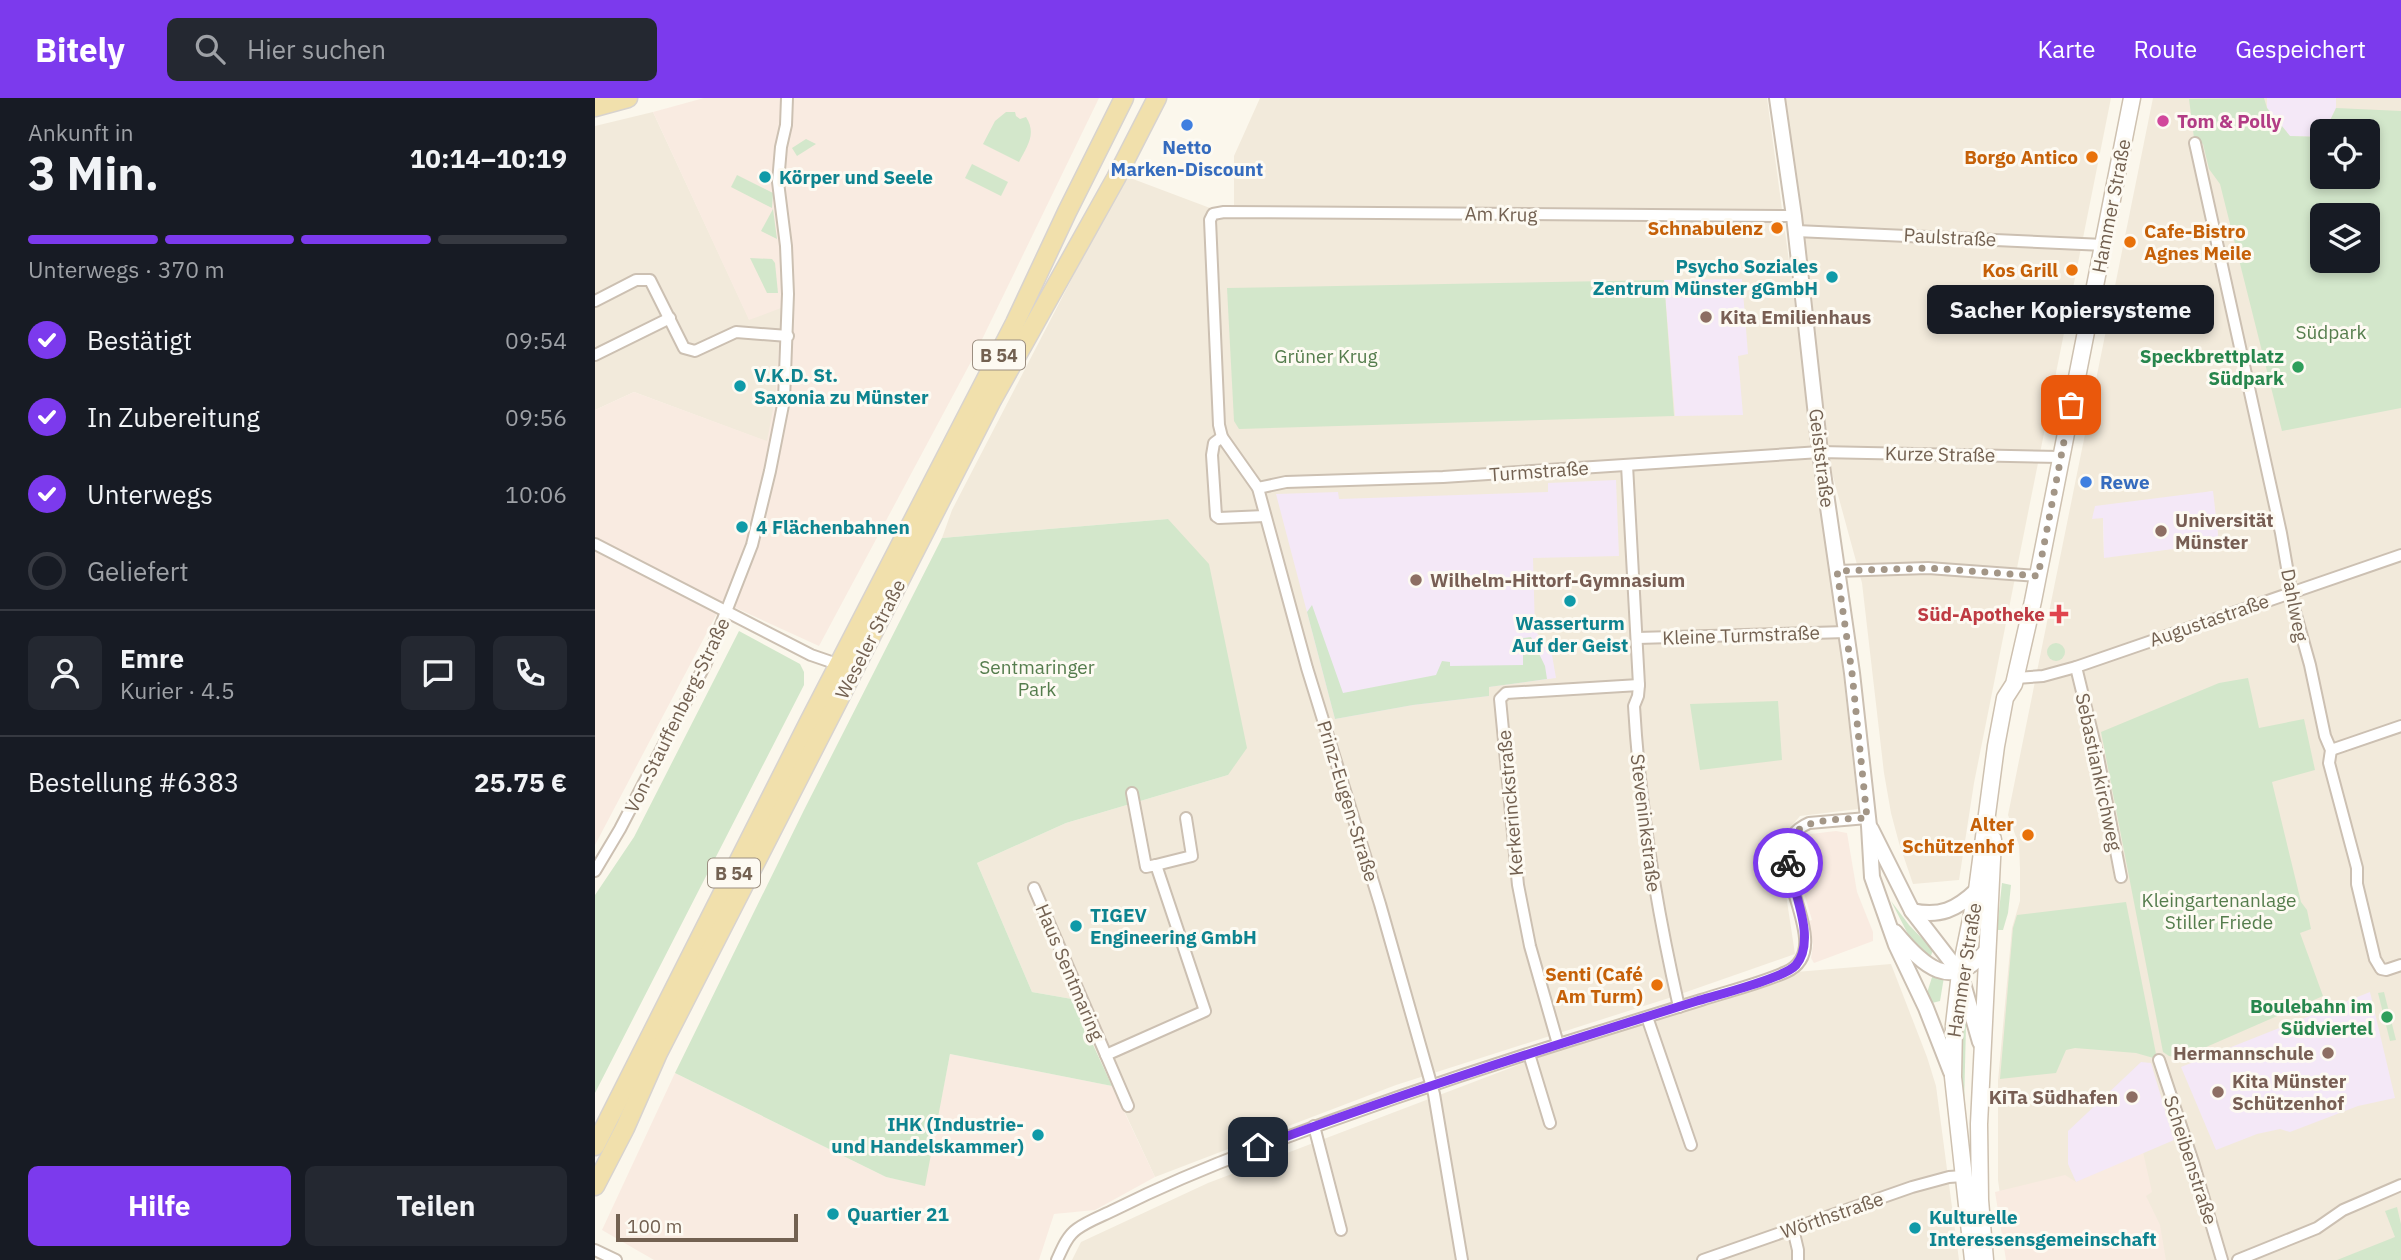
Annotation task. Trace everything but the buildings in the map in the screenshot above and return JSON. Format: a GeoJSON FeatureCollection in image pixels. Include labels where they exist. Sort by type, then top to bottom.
{"type":"FeatureCollection","features":[{"type":"Feature","properties":{"kind":"main road"},"geometry":{"type":"LineString","coordinates":[[595,107],[628,98]]}},
{"type":"Feature","properties":{"kind":"main road","name":"Weseler Straße"},"geometry":{"type":"LineString","coordinates":[[595,1186],[1124,98]]}},
{"type":"Feature","properties":{"kind":"main road","name":"Weseler Straße"},"geometry":{"type":"LineString","coordinates":[[595,1146],[846,667],[1116,178],[1157,98]]}},
{"type":"Feature","properties":{"kind":"main road","name":"Hammer Straße"},"geometry":{"type":"LineString","coordinates":[[1985,1260],[1979,1148],[1995,807],[2016,700],[2015,681],[2132,98]]}},
{"type":"Feature","properties":{"kind":"main road","name":"Hammer Straße"},"geometry":{"type":"LineString","coordinates":[[1973,1260],[1953,1077],[1954,1025],[1960,973],[1977,890],[1996,746],[2005,698],[2015,681]]}},
{"type":"Feature","properties":{"kind":"street","name":"Von-Stauffenberg-Straße"},"geometry":{"type":"LineString","coordinates":[[595,871],[620,830],[706,663],[752,545],[771,471],[784,400],[787,336],[786,246],[778,182],[787,98]]}},
{"type":"Feature","properties":{"kind":"street","name":"Geiststraße"},"geometry":{"type":"LineString","coordinates":[[1777,98],[1795,224],[1820,452],[1846,632],[1872,877],[1904,965],[1930,1018],[1953,1077]]}},
{"type":"Feature","properties":{"kind":"street","name":"Dahlweg"},"geometry":{"type":"LineString","coordinates":[[2195,143],[2237,326],[2294,608],[2310,664],[2325,736],[2331,750],[2329,763],[2357,868],[2357,884],[2375,959],[2381,968],[2397,966]]}},
{"type":"Feature","properties":{"kind":"street","name":"Am Krug"},"geometry":{"type":"LineString","coordinates":[[1210,220],[1213,214],[1224,212],[1795,224]]}},
{"type":"Feature","properties":{"kind":"street","name":"Prinz-Eugen-Straße"},"geometry":{"type":"LineString","coordinates":[[1210,220],[1217,402],[1222,437],[1258,488],[1307,668],[1380,904],[1432,1086],[1462,1260]]}},
{"type":"Feature","properties":{"kind":"street","name":"Paulstraße"},"geometry":{"type":"LineString","coordinates":[[1795,224],[2104,245]]}},
{"type":"Feature","properties":{"kind":"street"},"geometry":{"type":"LineString","coordinates":[[595,301],[636,280],[650,280],[684,348],[689,351],[695,351],[736,332],[787,336]]}},
{"type":"Feature","properties":{"kind":"street"},"geometry":{"type":"LineString","coordinates":[[595,355],[670,318]]}},
{"type":"Feature","properties":{"kind":"street","name":"Prinz-Eugen-Straße"},"geometry":{"type":"LineString","coordinates":[[1222,437],[1214,443],[1212,455],[1216,516],[1265,516]]}},
{"type":"Feature","properties":{"kind":"street","name":"Kurze Straße"},"geometry":{"type":"LineString","coordinates":[[1820,452],[2060,457]]}},
{"type":"Feature","properties":{"kind":"street","name":"Turmstraße"},"geometry":{"type":"LineString","coordinates":[[1258,488],[1286,482],[1443,477],[1820,452]]}},
{"type":"Feature","properties":{"kind":"street","name":"Steveninkstraße"},"geometry":{"type":"LineString","coordinates":[[1627,465],[1639,685],[1634,706],[1640,796],[1658,915],[1679,1007]]}},
{"type":"Feature","properties":{"kind":"street"},"geometry":{"type":"LineString","coordinates":[[595,544],[811,655],[846,667]]}},
{"type":"Feature","properties":{"kind":"street","name":"Augustastraße"},"geometry":{"type":"LineString","coordinates":[[2015,681],[2076,667],[2401,555]]}},
{"type":"Feature","properties":{"kind":"street"},"geometry":{"type":"LineString","coordinates":[[1837,571],[1929,568],[2038,576]]}},
{"type":"Feature","properties":{"kind":"street","name":"Kleine Turmstraße"},"geometry":{"type":"LineString","coordinates":[[1637,638],[1846,632]]}},
{"type":"Feature","properties":{"kind":"street","name":"Sebastiankirchweg"},"geometry":{"type":"LineString","coordinates":[[2076,667],[2098,757],[2121,877]]}},
{"type":"Feature","properties":{"kind":"street","name":"Kerkerinckstraße"},"geometry":{"type":"LineString","coordinates":[[1557,1044],[1530,946],[1518,885],[1500,699],[1506,693],[1639,685]]}},
{"type":"Feature","properties":{"kind":"street"},"geometry":{"type":"LineString","coordinates":[[2331,750],[2401,726]]}},
{"type":"Feature","properties":{"kind":"street","name":"Haus Sentmaring"},"geometry":{"type":"LineString","coordinates":[[1106,1055],[1205,1011],[1156,864],[1146,867],[1132,793]]}},
{"type":"Feature","properties":{"kind":"street"},"geometry":{"type":"LineString","coordinates":[[1156,864],[1192,856],[1186,818]]}},
{"type":"Feature","properties":{"kind":"street"},"geometry":{"type":"LineString","coordinates":[[1057,1260],[1066,1242],[1077,1229],[1203,1169],[1314,1126],[1792,969],[1803,952],[1806,936],[1786,852],[1790,838],[1809,823],[1868,822]]}},
{"type":"Feature","properties":{"kind":"street","name":"Geiststraße"},"geometry":{"type":"LineString","coordinates":[[1868,822],[1912,911],[1960,973],[1982,1050]]}},
{"type":"Feature","properties":{"kind":"street","name":"Haus Sentmaring"},"geometry":{"type":"LineString","coordinates":[[1034,888],[1128,1106]]}},
{"type":"Feature","properties":{"kind":"street"},"geometry":{"type":"LineString","coordinates":[[1912,911],[1933,914],[1949,911],[1977,890]]}},
{"type":"Feature","properties":{"kind":"street"},"geometry":{"type":"LineString","coordinates":[[1887,923],[1925,964],[1939,971],[1960,973],[1980,959],[1987,950]]}},
{"type":"Feature","properties":{"kind":"street"},"geometry":{"type":"LineString","coordinates":[[1647,1017],[1691,1145]]}},
{"type":"Feature","properties":{"kind":"street"},"geometry":{"type":"LineString","coordinates":[[1529,1054],[1550,1124]]}},
{"type":"Feature","properties":{"kind":"street","name":"Scheibenstraße"},"geometry":{"type":"LineString","coordinates":[[2159,1060],[2222,1260]]}},
{"type":"Feature","properties":{"kind":"street"},"geometry":{"type":"LineString","coordinates":[[1314,1126],[1341,1230]]}},
{"type":"Feature","properties":{"kind":"street","name":"Wörthstraße"},"geometry":{"type":"LineString","coordinates":[[1703,1260],[1912,1187],[1963,1176]]}},
{"type":"Feature","properties":{"kind":"street"},"geometry":{"type":"LineString","coordinates":[[2238,1260],[2317,1228],[2343,1210],[2401,1185]]}},
{"type":"Feature","properties":{"kind":"street"},"geometry":{"type":"LineString","coordinates":[[1793,1229],[1797,1240],[1798,1260]]}},
{"type":"Feature","properties":{"kind":"street"},"geometry":{"type":"LineString","coordinates":[[595,1250],[616,1260]]}},
{"type":"Feature","properties":{"kind":"shaded area"},"geometry":{"type":"Polygon","coordinates":[[[704,98],[1099,98],[973,358],[819,646],[723,602],[595,845],[595,410],[634,392],[767,441],[776,394],[781,308],[749,320],[653,112],[704,98]]]}},
{"type":"Feature","properties":{"kind":"shaded area"},"geometry":{"type":"Polygon","coordinates":[[[1260,98],[1767,98],[1836,610],[1858,809],[1800,816],[1778,842],[1795,954],[1669,998],[1396,1085],[1155,1177],[1072,999],[1032,992],[977,863],[1066,823],[1228,775],[1168,519],[942,538],[952,510],[1125,176],[1210,208],[1234,208],[1234,156],[1260,98]]]}},
{"type":"Feature","properties":{"kind":"shaded area"},"geometry":{"type":"Polygon","coordinates":[[[1782,98],[2111,98],[1974,783],[1959,880],[1913,884],[1891,813],[1862,583],[1829,462],[1797,175],[1782,98]]]}},
{"type":"Feature","properties":{"kind":"shaded area"},"geometry":{"type":"Polygon","coordinates":[[[2153,98],[2401,98],[2401,1260],[2009,1260],[1998,1180],[1998,1081],[2012,928],[2020,901],[2019,845],[2008,815],[2153,98]],[[2212,491],[2103,517],[2104,557],[2219,543],[2212,491]]]}},
{"type":"Feature","properties":{"kind":"shaded area"},"geometry":{"type":"Polygon","coordinates":[[[2267,98],[2336,98],[2336,108],[2331,119],[2310,119],[2310,137],[2290,136],[2267,108],[2267,98]]]}},
{"type":"Feature","properties":{"kind":"shaded area"},"geometry":{"type":"Polygon","coordinates":[[[653,112],[749,319],[782,307],[776,394],[768,442],[634,392],[595,410],[595,126],[653,112]]]}},
{"type":"Feature","properties":{"kind":"shaded area","name":"Kita Emilienhaus"},"geometry":{"type":"Polygon","coordinates":[[[1742,279],[1748,354],[1738,356],[1743,415],[1675,416],[1664,280],[1742,279]]]}},
{"type":"Feature","properties":{"kind":"shaded area","name":"Wilhelm-Hittorf-Gymnasium"},"geometry":{"type":"Polygon","coordinates":[[[1616,480],[1619,556],[1533,558],[1535,630],[1552,655],[1556,678],[1489,687],[1489,696],[1413,705],[1335,719],[1276,494],[1338,492],[1339,499],[1548,492],[1548,483],[1616,480]]]}},
{"type":"Feature","properties":{"kind":"shaded area","name":"Universität Münster"},"geometry":{"type":"Polygon","coordinates":[[[2213,491],[2219,543],[2104,558],[2103,518],[2092,519],[2095,506],[2213,491]]]}},
{"type":"Feature","properties":{"kind":"shaded area"},"geometry":{"type":"Polygon","coordinates":[[[1836,831],[1847,833],[1857,892],[1873,932],[1873,941],[1814,963],[1811,958],[1813,945],[1809,921],[1812,920],[1802,886],[1797,886],[1792,857],[1795,847],[1802,839],[1811,834],[1836,831]]]}},
{"type":"Feature","properties":{"kind":"shaded area"},"geometry":{"type":"Polygon","coordinates":[[[1891,964],[1936,1086],[1959,1260],[1072,1260],[1081,1242],[1208,1183],[1552,1052],[1796,972],[1891,964]]]}},
{"type":"Feature","properties":{"kind":"shaded area","name":"Hermannschule"},"geometry":{"type":"Polygon","coordinates":[[[2370,992],[2395,1098],[2358,1106],[2290,1132],[2280,1129],[2257,1134],[2216,1150],[2181,1067],[2370,992]]]}},
{"type":"Feature","properties":{"kind":"shaded area"},"geometry":{"type":"Polygon","coordinates":[[[950,1054],[1112,1086],[1155,1177],[1095,1210],[1054,1214],[1039,1260],[654,1260],[602,1230],[675,1073],[886,1177],[924,1185],[950,1054]]]}},
{"type":"Feature","properties":{"kind":"shaded area","name":"KiTa Südhafen"},"geometry":{"type":"Polygon","coordinates":[[[2141,1062],[2151,1063],[2174,1140],[2076,1182],[2068,1164],[2068,1131],[2141,1062]]]}},
{"type":"Feature","properties":{"kind":"shaded area"},"geometry":{"type":"Polygon","coordinates":[[[2143,1152],[2152,1192],[2146,1196],[2160,1225],[2166,1260],[2006,1260],[1995,1192],[2065,1175],[2076,1182],[2143,1152]]]}},
{"type":"Feature","properties":{"kind":"green space","name":"Südpark"},"geometry":{"type":"Polygon","coordinates":[[[2264,98],[2267,108],[2290,136],[2310,137],[2310,189],[2380,189],[2380,119],[2331,119],[2336,108],[2401,111],[2401,408],[2282,431],[2220,184],[2209,169],[2203,144],[2194,138],[2189,99],[2264,98]]]}},
{"type":"Feature","properties":{"kind":"green space"},"geometry":{"type":"Polygon","coordinates":[[[1006,112],[1015,112],[1020,119],[1026,117],[1031,129],[1030,140],[1019,162],[983,144],[995,121],[1006,112]]]}},
{"type":"Feature","properties":{"kind":"green space"},"geometry":{"type":"Polygon","coordinates":[[[806,139],[816,144],[797,156],[792,148],[806,139]]]}},
{"type":"Feature","properties":{"kind":"green space"},"geometry":{"type":"Polygon","coordinates":[[[972,164],[1008,182],[1001,196],[965,178],[972,164]]]}},
{"type":"Feature","properties":{"kind":"green space"},"geometry":{"type":"Polygon","coordinates":[[[737,175],[773,193],[772,208],[731,187],[737,175]]]}},
{"type":"Feature","properties":{"kind":"green space"},"geometry":{"type":"Polygon","coordinates":[[[773,209],[777,239],[761,231],[773,209]]]}},
{"type":"Feature","properties":{"kind":"green space"},"geometry":{"type":"Polygon","coordinates":[[[750,258],[772,259],[775,263],[778,293],[767,293],[750,258]]]}},
{"type":"Feature","properties":{"kind":"green space","name":"Grüner Krug"},"geometry":{"type":"Polygon","coordinates":[[[1664,280],[1674,416],[1239,429],[1234,421],[1227,288],[1664,280]]]}},
{"type":"Feature","properties":{"kind":"green space","name":"Sentmaringer Park"},"geometry":{"type":"Polygon","coordinates":[[[1168,519],[1209,564],[1247,748],[1228,775],[1066,823],[977,863],[1032,992],[1072,999],[1112,1086],[950,1054],[925,1186],[886,1177],[675,1073],[942,538],[1168,519]]]}},
{"type":"Feature","properties":{"kind":"green space"},"geometry":{"type":"Polygon","coordinates":[[[1312,605],[1343,693],[1436,675],[1442,661],[1450,662],[1450,666],[1523,665],[1523,638],[1531,637],[1545,666],[1547,679],[1489,687],[1489,696],[1413,705],[1335,719],[1307,612],[1312,605]]]}},
{"type":"Feature","properties":{"kind":"green space"},"geometry":{"type":"Polygon","coordinates":[[[739,631],[800,664],[804,672],[804,685],[595,1093],[595,895],[634,837],[739,631]]]}},
{"type":"Feature","properties":{"kind":"green space"},"geometry":{"type":"Polygon","coordinates":[[[2056,643],[2062,646],[2065,652],[2062,658],[2056,661],[2050,658],[2047,652],[2050,646],[2056,643]]]}},
{"type":"Feature","properties":{"kind":"green space","name":"Kleingartenanlage Stiller Friede"},"geometry":{"type":"Polygon","coordinates":[[[2248,678],[2259,728],[2304,719],[2315,770],[2272,782],[2301,902],[2307,910],[2311,929],[2300,933],[2323,996],[2181,1058],[2169,1056],[2163,1052],[2101,732],[2219,683],[2248,678]]]}},
{"type":"Feature","properties":{"kind":"green space"},"geometry":{"type":"Polygon","coordinates":[[[1778,701],[1782,760],[1700,770],[1690,704],[1778,701]]]}},
{"type":"Feature","properties":{"kind":"green space"},"geometry":{"type":"Polygon","coordinates":[[[2002,883],[2011,885],[2003,930],[1997,930],[2002,883]]]}},
{"type":"Feature","properties":{"kind":"green space"},"geometry":{"type":"Polygon","coordinates":[[[1891,901],[1933,950],[1929,961],[1910,938],[1891,901]]]}},
{"type":"Feature","properties":{"kind":"green space"},"geometry":{"type":"Polygon","coordinates":[[[2126,902],[2157,1059],[2136,1053],[2075,1048],[2066,1050],[2056,1073],[2000,1079],[2013,928],[2017,915],[2126,902]]]}},
{"type":"Feature","properties":{"kind":"green space"},"geometry":{"type":"Polygon","coordinates":[[[1933,974],[1944,977],[1940,1001],[1932,1003],[1927,993],[1933,974]]]}},
{"type":"Feature","properties":{"kind":"green space","name":"Boulebahn im Südviertel"},"geometry":{"type":"Polygon","coordinates":[[[2384,992],[2396,1040],[2390,1041],[2378,993],[2384,992]]]}},
{"type":"Feature","properties":{"kind":"green space"},"geometry":{"type":"Polygon","coordinates":[[[1962,1010],[1966,1025],[1964,1107],[1958,1066],[1962,1010]]]}},
{"type":"Feature","properties":{"kind":"green space"},"geometry":{"type":"Polygon","coordinates":[[[2397,1207],[2401,1224],[2401,1260],[2337,1260],[2395,1237],[2385,1211],[2397,1207]]]}},
{"type":"Feature","properties":{"kind":"way so far"},"geometry":{"type":"LineString","coordinates":[[1788,863],[1787,845],[1802,826],[1817,822],[1867,818],[1852,673],[1837,571],[1929,568],[2038,576],[2071,405]]}},
{"type":"Feature","properties":{"kind":"place","name":"Tom & Polly"},"geometry":{"type":"Point","coordinates":[2163,121]}},
{"type":"Feature","properties":{"kind":"place","name":"Netto Marken-Discount"},"geometry":{"type":"Point","coordinates":[1187,125]}},
{"type":"Feature","properties":{"kind":"place","name":"Borgo Antico"},"geometry":{"type":"Point","coordinates":[2092,157]}},
{"type":"Feature","properties":{"kind":"place","name":"Körper und Seele"},"geometry":{"type":"Point","coordinates":[765,177]}},
{"type":"Feature","properties":{"kind":"place","name":"Schnabulenz"},"geometry":{"type":"Point","coordinates":[1777,228]}},
{"type":"Feature","properties":{"kind":"place","name":"Cafe-Bistro Agnes Meile"},"geometry":{"type":"Point","coordinates":[2130,242]}},
{"type":"Feature","properties":{"kind":"place","name":"Kos Grill"},"geometry":{"type":"Point","coordinates":[2072,270]}},
{"type":"Feature","properties":{"kind":"place","name":"Psycho Soziales Zentrum Münster gGmbH"},"geometry":{"type":"Point","coordinates":[1832,277]}},
{"type":"Feature","properties":{"kind":"place","name":"Kita Emilienhaus"},"geometry":{"type":"Point","coordinates":[1706,317]}},
{"type":"Feature","properties":{"kind":"place","name":"Speckbrettplatz Südpark"},"geometry":{"type":"Point","coordinates":[2298,367]}},
{"type":"Feature","properties":{"kind":"place","name":"V.K.D. St. Saxonia zu Münster"},"geometry":{"type":"Point","coordinates":[740,386]}},
{"type":"Feature","properties":{"kind":"place","name":"Sacher Kopiersysteme"},"geometry":{"type":"Point","coordinates":[2071,405]}},
{"type":"Feature","properties":{"kind":"place","name":"Rewe"},"geometry":{"type":"Point","coordinates":[2086,482]}},
{"type":"Feature","properties":{"kind":"place","name":"4 Flächenbahnen"},"geometry":{"type":"Point","coordinates":[742,527]}},
{"type":"Feature","properties":{"kind":"place","name":"Universität Münster"},"geometry":{"type":"Point","coordinates":[2161,531]}},
{"type":"Feature","properties":{"kind":"place","name":"Wilhelm-Hittorf-Gymnasium"},"geometry":{"type":"Point","coordinates":[1416,580]}},
{"type":"Feature","properties":{"kind":"place","name":"Wasserturm Auf der Geist"},"geometry":{"type":"Point","coordinates":[1570,601]}},
{"type":"Feature","properties":{"kind":"place","name":"Süd-Apotheke"},"geometry":{"type":"Point","coordinates":[2059,614]}},
{"type":"Feature","properties":{"kind":"place","name":"Alter Schützenhof"},"geometry":{"type":"Point","coordinates":[2028,835]}},
{"type":"Feature","properties":{"kind":"place","name":"TIGEV Engineering GmbH"},"geometry":{"type":"Point","coordinates":[1076,926]}},
{"type":"Feature","properties":{"kind":"place","name":"Senti (Café Am Turm)"},"geometry":{"type":"Point","coordinates":[1657,985]}},
{"type":"Feature","properties":{"kind":"place","name":"Boulebahn im Südviertel"},"geometry":{"type":"Point","coordinates":[2387,1017]}},
{"type":"Feature","properties":{"kind":"place","name":"Hermannschule"},"geometry":{"type":"Point","coordinates":[2328,1053]}},
{"type":"Feature","properties":{"kind":"place","name":"Kita Münster Schützenhof"},"geometry":{"type":"Point","coordinates":[2218,1092]}},
{"type":"Feature","properties":{"kind":"place","name":"KiTa Südhafen"},"geometry":{"type":"Point","coordinates":[2132,1097]}},
{"type":"Feature","properties":{"kind":"place","name":"IHK (Industrie- und Handelskammer)"},"geometry":{"type":"Point","coordinates":[1038,1135]}},
{"type":"Feature","properties":{"kind":"place","name":"Quartier 21"},"geometry":{"type":"Point","coordinates":[833,1214]}},
{"type":"Feature","properties":{"kind":"place","name":"Kulturelle Interessensgemeinschaft"},"geometry":{"type":"Point","coordinates":[1915,1228]}},
{"type":"Feature","properties":{"kind":"route"},"geometry":{"type":"LineString","coordinates":[[1258,1147],[1557,1044],[1792,969],[1803,953],[1806,936],[1788,863]]}}]}
